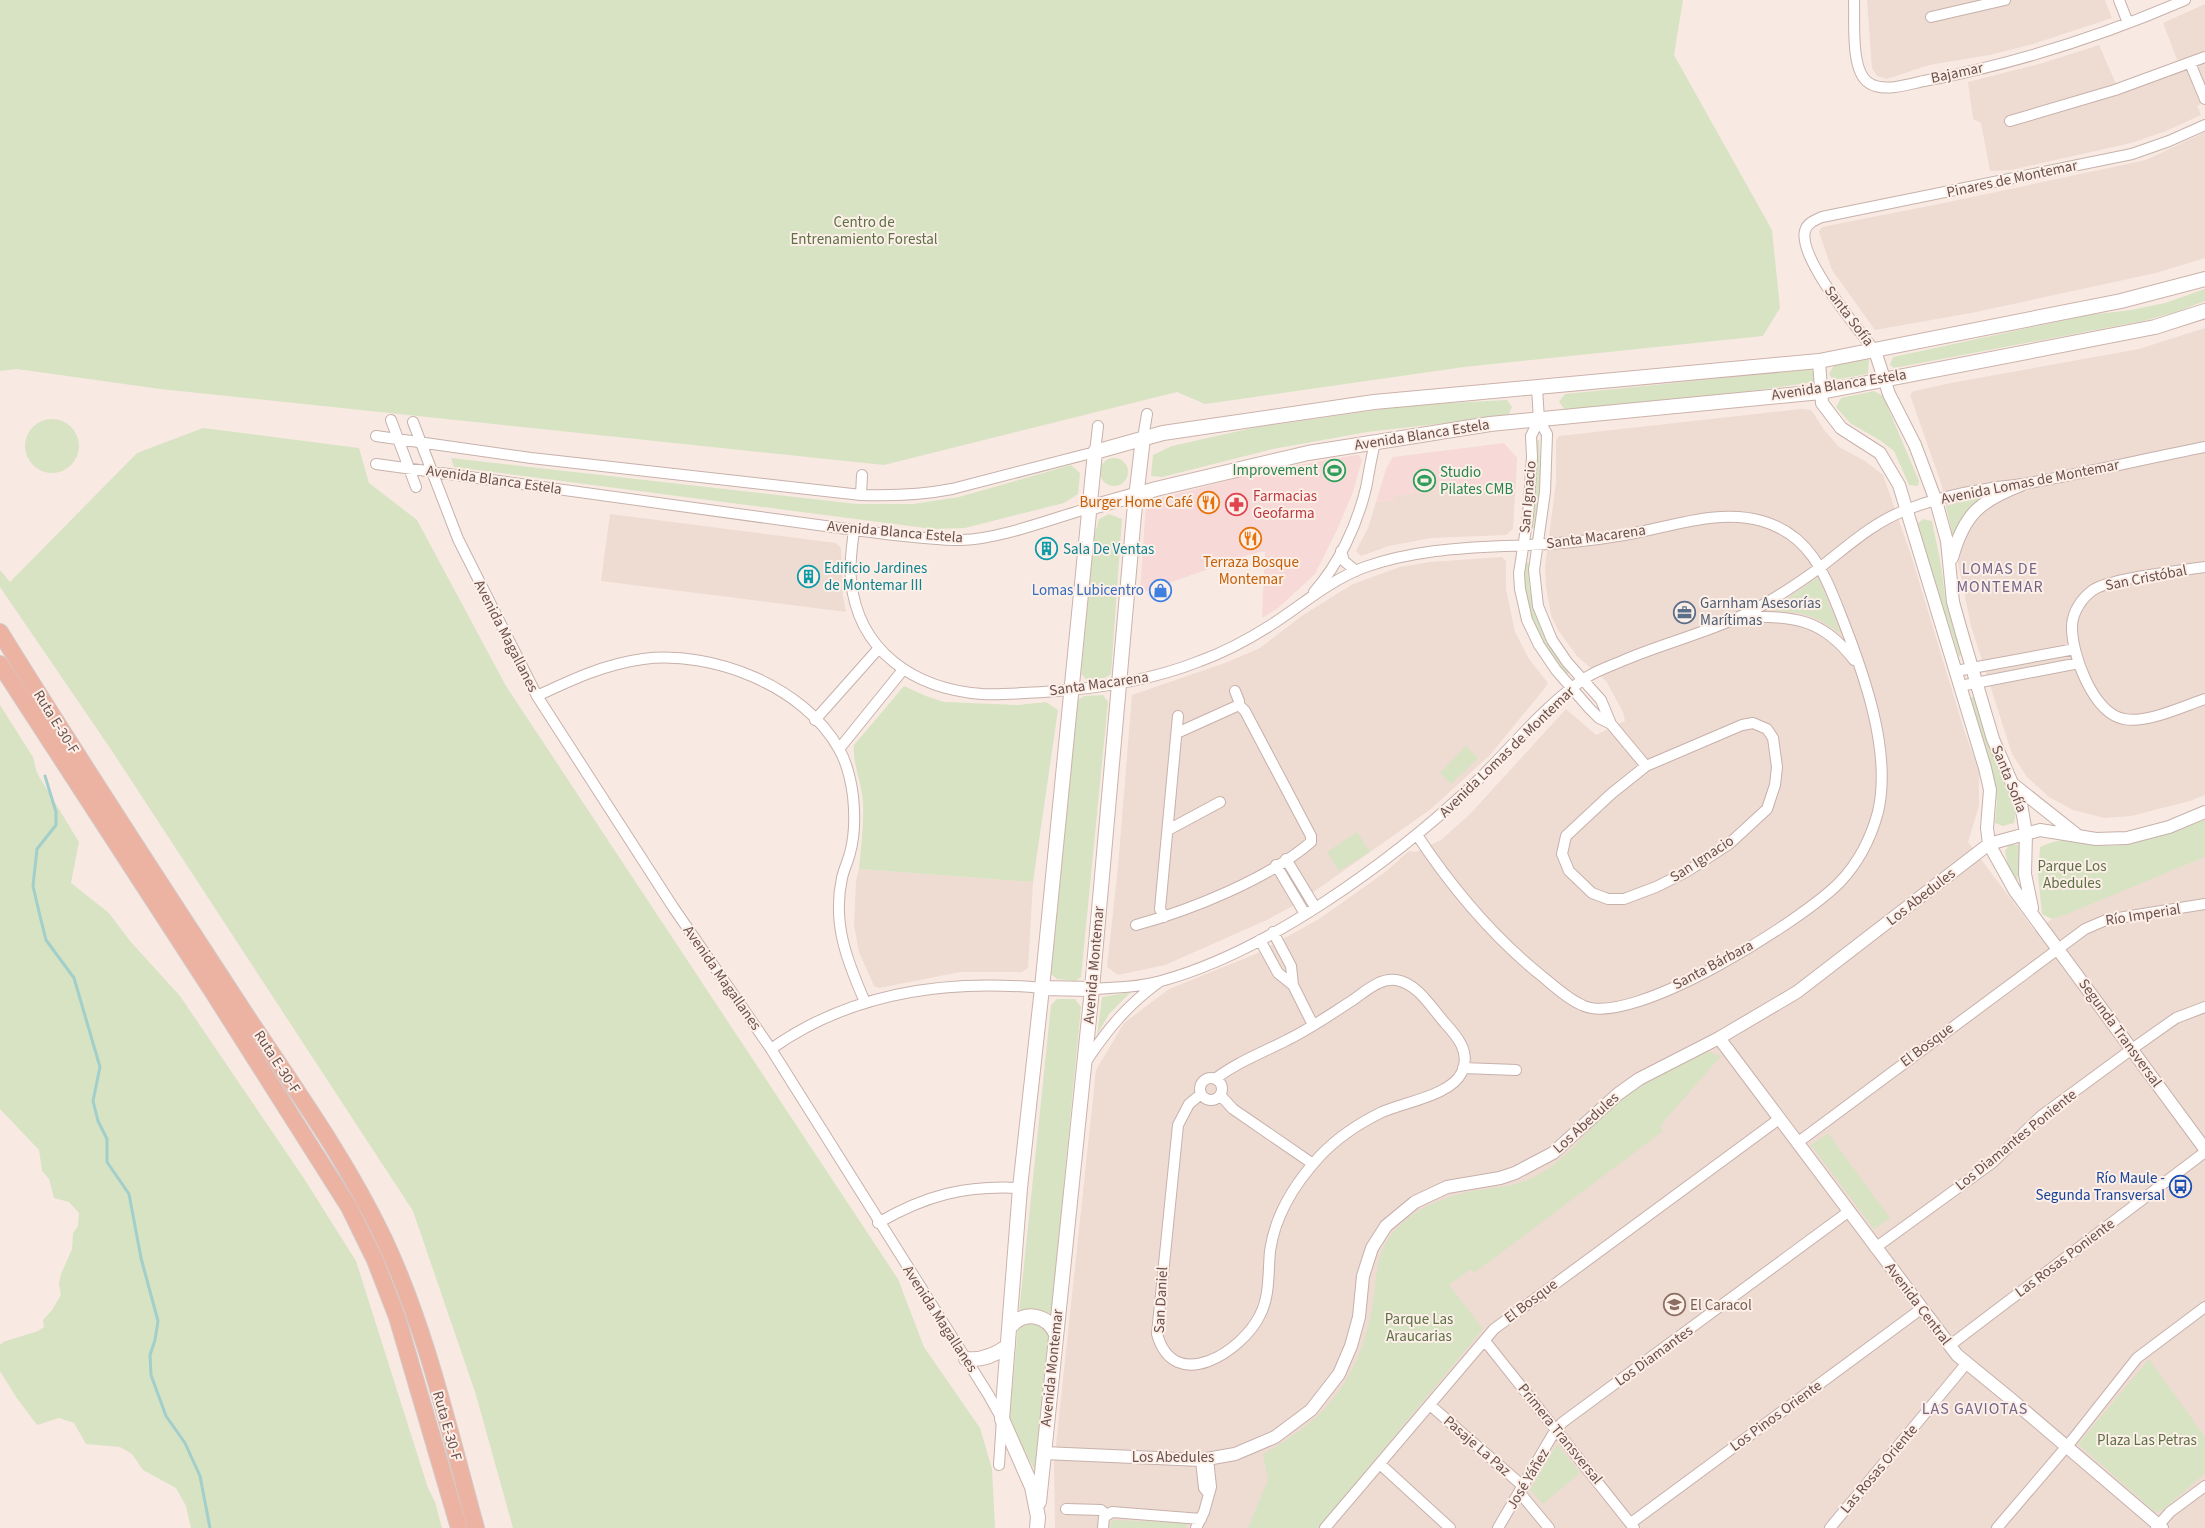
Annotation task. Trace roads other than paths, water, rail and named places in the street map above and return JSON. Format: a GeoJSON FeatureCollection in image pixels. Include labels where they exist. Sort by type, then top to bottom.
{"type":"FeatureCollection","features":[{"type":"Feature","properties":{"kind":"highway","name":"Ruta E-30-F"},"geometry":{"type":"LineString","coordinates":[[0,632],[60,729],[326,1137],[373,1217],[396,1267],[416,1321],[476,1528]]}},
{"type":"Feature","properties":{"kind":"highway","name":"Ruta E-30-F"},"geometry":{"type":"LineString","coordinates":[[0,664],[201,972],[348,1207],[375,1260],[398,1317],[459,1528]]}},
{"type":"Feature","properties":{"kind":"main road","name":"Avenida Blanca Estela"},"geometry":{"type":"LineString","coordinates":[[1095,452],[1143,438],[1239,421],[1374,402],[1819,362],[2121,300],[2205,279]]}},
{"type":"Feature","properties":{"kind":"main road","name":"Avenida Blanca Estela"},"geometry":{"type":"LineString","coordinates":[[1089,508],[1288,457],[1490,424],[1821,392],[2155,327],[2205,311]]}},
{"type":"Feature","properties":{"kind":"main road","name":"Avenida Montemar"},"geometry":{"type":"LineString","coordinates":[[1037,1522],[1092,989],[1136,496],[1143,438]]}},
{"type":"Feature","properties":{"kind":"main road"},"geometry":{"type":"LineString","coordinates":[[1002,1419],[1020,1188],[1042,988],[1095,452]]}},
{"type":"Feature","properties":{"kind":"main road","name":"Avenida Lomas de Montemar"},"geometry":{"type":"LineString","coordinates":[[1042,988],[1092,989]]}},
{"type":"Feature","properties":{"kind":"main road"},"geometry":{"type":"LineString","coordinates":[[1010,1327],[1020,1318],[1035,1316],[1050,1324],[1056,1334]]}},
{"type":"Feature","properties":{"kind":"main road"},"geometry":{"type":"LineString","coordinates":[[966,1359],[973,1360],[991,1356],[1008,1346]]}},
{"type":"Feature","properties":{"kind":"main road","name":"Avenida Magallanes"},"geometry":{"type":"LineString","coordinates":[[1002,1419],[1028,1476],[1037,1522]]}},
{"type":"Feature","properties":{"kind":"street","name":"Bajamar"},"geometry":{"type":"LineString","coordinates":[[1854,0],[1858,71],[1868,83],[1879,87],[1934,79],[2012,61],[2128,23],[2185,0]]}},
{"type":"Feature","properties":{"kind":"street"},"geometry":{"type":"LineString","coordinates":[[1931,17],[2005,0]]}},
{"type":"Feature","properties":{"kind":"street"},"geometry":{"type":"LineString","coordinates":[[2120,0],[2128,23]]}},
{"type":"Feature","properties":{"kind":"street"},"geometry":{"type":"LineString","coordinates":[[2010,122],[2115,90],[2205,56]]}},
{"type":"Feature","properties":{"kind":"street"},"geometry":{"type":"LineString","coordinates":[[2190,63],[2205,99]]}},
{"type":"Feature","properties":{"kind":"street","name":"Pinares de Montemar"},"geometry":{"type":"LineString","coordinates":[[1816,219],[2132,154],[2169,141],[2205,125]]}},
{"type":"Feature","properties":{"kind":"street","name":"Santa Sofía"},"geometry":{"type":"LineString","coordinates":[[1816,219],[1806,227],[1804,236],[1816,267],[1833,297],[1874,351],[1889,394],[1915,445],[1936,501],[1947,541],[1953,602],[1971,668],[1993,739],[2021,804],[2026,833],[2025,874],[2027,891],[2035,917]]}},
{"type":"Feature","properties":{"kind":"street","name":"Santa Sofía"},"geometry":{"type":"LineString","coordinates":[[1819,362],[1822,403],[1841,428],[1880,453],[1899,485],[1990,790],[1987,828],[1989,844],[2015,891],[2035,917]]}},
{"type":"Feature","properties":{"kind":"street","name":"San Ignacio"},"geometry":{"type":"LineString","coordinates":[[1537,388],[1539,420],[1547,434],[1545,492],[1534,582],[1541,617],[1559,651],[1601,700],[1611,724],[1646,766]]}},
{"type":"Feature","properties":{"kind":"street","name":"Avenida Montemar"},"geometry":{"type":"LineString","coordinates":[[1143,438],[1147,414]]}},
{"type":"Feature","properties":{"kind":"street"},"geometry":{"type":"LineString","coordinates":[[391,420],[416,487]]}},
{"type":"Feature","properties":{"kind":"street","name":"San Ignacio"},"geometry":{"type":"LineString","coordinates":[[1539,420],[1531,436],[1531,480],[1520,581],[1528,620],[1545,655],[1594,713],[1611,724]]}},
{"type":"Feature","properties":{"kind":"street","name":"Avenida Magallanes"},"geometry":{"type":"LineString","coordinates":[[413,422],[458,539],[536,696],[673,908],[771,1049],[1002,1419]]}},
{"type":"Feature","properties":{"kind":"street"},"geometry":{"type":"LineString","coordinates":[[1095,452],[1098,426]]}},
{"type":"Feature","properties":{"kind":"street","name":"Avenida Blanca Estela"},"geometry":{"type":"LineString","coordinates":[[376,436],[530,458],[860,495],[891,496],[930,493],[1095,452]]}},
{"type":"Feature","properties":{"kind":"street","name":"Santa Macarena"},"geometry":{"type":"LineString","coordinates":[[1310,596],[1328,574],[1341,551],[1358,513],[1366,489],[1375,443]]}},
{"type":"Feature","properties":{"kind":"street","name":"Avenida Lomas de Montemar"},"geometry":{"type":"LineString","coordinates":[[1092,989],[1131,986],[1161,981],[1221,959],[1260,940],[1305,914],[1350,884],[1438,818],[1486,773],[1562,694],[1584,680],[1638,654],[1740,617],[1781,595],[1864,532],[1907,509],[1986,488],[2021,485],[2205,447]]}},
{"type":"Feature","properties":{"kind":"street","name":"Avenida Blanca Estela"},"geometry":{"type":"LineString","coordinates":[[376,464],[854,530],[963,540],[997,534],[1089,508]]}},
{"type":"Feature","properties":{"kind":"street"},"geometry":{"type":"LineString","coordinates":[[860,495],[862,475]]}},
{"type":"Feature","properties":{"kind":"street"},"geometry":{"type":"LineString","coordinates":[[1950,565],[1956,544],[1972,514],[1990,498],[2021,485]]}},
{"type":"Feature","properties":{"kind":"street","name":"Santa Macarena"},"geometry":{"type":"LineString","coordinates":[[854,530],[850,566],[852,592],[862,622],[879,648],[902,671],[933,684],[965,692],[997,694],[1071,690],[1119,684],[1177,669],[1224,651],[1269,626],[1310,596],[1356,571],[1392,559],[1431,550],[1596,540],[1668,525],[1722,517],[1740,517],[1768,522],[1787,532],[1805,546],[1820,567]]}},
{"type":"Feature","properties":{"kind":"street"},"geometry":{"type":"LineString","coordinates":[[1341,551],[1344,561],[1356,571]]}},
{"type":"Feature","properties":{"kind":"street","name":"Santa Bárbara"},"geometry":{"type":"LineString","coordinates":[[1417,835],[1486,925],[1545,979],[1584,1006],[1609,1010],[1626,1006],[1707,971],[1782,927],[1828,894],[1857,860],[1876,820],[1882,789],[1882,774],[1873,716],[1860,667],[1820,567]]}},
{"type":"Feature","properties":{"kind":"street","name":"San Cristóbal"},"geometry":{"type":"LineString","coordinates":[[2205,567],[2108,584],[2093,590],[2081,602],[2072,624],[2079,663],[2098,702],[2109,713],[2124,719],[2138,720],[2205,699]]}},
{"type":"Feature","properties":{"kind":"street","name":"Santa Bárbara"},"geometry":{"type":"LineString","coordinates":[[1740,617],[1772,616],[1806,622],[1840,643],[1860,667]]}},
{"type":"Feature","properties":{"kind":"street"},"geometry":{"type":"LineString","coordinates":[[815,720],[879,648]]}},
{"type":"Feature","properties":{"kind":"street"},"geometry":{"type":"LineString","coordinates":[[1956,671],[2075,649]]}},
{"type":"Feature","properties":{"kind":"street"},"geometry":{"type":"LineString","coordinates":[[536,696],[578,677],[611,665],[645,658],[680,658],[715,663],[747,674],[790,698],[815,720],[839,749],[850,780],[854,812],[852,839],[840,889],[840,928],[848,960],[866,1002]]}},
{"type":"Feature","properties":{"kind":"street"},"geometry":{"type":"LineString","coordinates":[[1960,686],[2079,663]]}},
{"type":"Feature","properties":{"kind":"street"},"geometry":{"type":"LineString","coordinates":[[839,749],[902,671]]}},
{"type":"Feature","properties":{"kind":"street"},"geometry":{"type":"LineString","coordinates":[[1136,925],[1207,901],[1276,865],[1309,843],[1311,836],[1245,711],[1239,705],[1236,691]]}},
{"type":"Feature","properties":{"kind":"street"},"geometry":{"type":"LineString","coordinates":[[1177,733],[1239,705]]}},
{"type":"Feature","properties":{"kind":"street"},"geometry":{"type":"LineString","coordinates":[[1164,917],[1160,909],[1178,716]]}},
{"type":"Feature","properties":{"kind":"street","name":"San Ignacio"},"geometry":{"type":"LineString","coordinates":[[1753,723],[1763,726],[1773,738],[1777,776],[1774,793],[1767,809],[1742,833],[1708,859],[1671,880],[1632,896],[1616,900],[1600,896],[1586,888],[1566,867],[1562,854],[1564,841],[1571,830],[1584,818],[1646,766],[1742,725],[1753,723]]}},
{"type":"Feature","properties":{"kind":"street"},"geometry":{"type":"LineString","coordinates":[[2013,784],[2077,835]]}},
{"type":"Feature","properties":{"kind":"street"},"geometry":{"type":"LineString","coordinates":[[1168,830],[1220,802]]}},
{"type":"Feature","properties":{"kind":"street","name":"Los Abedules"},"geometry":{"type":"LineString","coordinates":[[1044,1453],[1204,1459],[1248,1449],[1275,1437],[1300,1420],[1321,1399],[1339,1374],[1352,1346],[1359,1317],[1365,1266],[1372,1248],[1386,1226],[1404,1209],[1442,1189],[1500,1178],[1540,1161],[1564,1145],[1618,1094],[1639,1079],[1719,1038],[1796,992],[1989,844],[2040,830],[2096,839],[2127,838],[2169,827],[2205,812]]}},
{"type":"Feature","properties":{"kind":"street"},"geometry":{"type":"LineString","coordinates":[[1286,859],[1315,907]]}},
{"type":"Feature","properties":{"kind":"street"},"geometry":{"type":"LineString","coordinates":[[1276,865],[1305,914]]}},
{"type":"Feature","properties":{"kind":"street","name":"Río Imperial"},"geometry":{"type":"LineString","coordinates":[[2058,948],[2085,929],[2106,920],[2205,904]]}},
{"type":"Feature","properties":{"kind":"street","name":"Segunda Transversal"},"geometry":{"type":"LineString","coordinates":[[2035,917],[2205,1150]]}},
{"type":"Feature","properties":{"kind":"street"},"geometry":{"type":"LineString","coordinates":[[1273,932],[1291,966],[1293,986],[1313,1025]]}},
{"type":"Feature","properties":{"kind":"street"},"geometry":{"type":"LineString","coordinates":[[1260,940],[1278,973],[1293,986]]}},
{"type":"Feature","properties":{"kind":"street","name":"El Bosque"},"geometry":{"type":"LineString","coordinates":[[1797,1143],[2058,948]]}},
{"type":"Feature","properties":{"kind":"street","name":"San Daniel"},"geometry":{"type":"LineString","coordinates":[[1390,980],[1402,981],[1412,987],[1423,997],[1460,1041],[1464,1054],[1463,1068],[1459,1077],[1450,1086],[1397,1106],[1366,1121],[1337,1140],[1313,1164],[1293,1191],[1272,1236],[1265,1304],[1252,1328],[1232,1349],[1214,1359],[1194,1365],[1184,1364],[1172,1358],[1162,1348],[1157,1334],[1174,1156],[1180,1118],[1188,1104],[1201,1094],[1202,1083],[1208,1078],[1215,1079],[1230,1068],[1285,1042],[1379,982],[1390,980]]}},
{"type":"Feature","properties":{"kind":"street","name":"Avenida Lomas de Montemar"},"geometry":{"type":"LineString","coordinates":[[1084,1064],[1117,1018],[1138,997],[1161,981]]}},
{"type":"Feature","properties":{"kind":"street","name":"Avenida Lomas de Montemar"},"geometry":{"type":"LineString","coordinates":[[771,1049],[843,1009],[916,990],[960,985],[993,984],[1042,988]]}},
{"type":"Feature","properties":{"kind":"street","name":"Los Diamantes Poniente"},"geometry":{"type":"LineString","coordinates":[[1875,1248],[1992,1164],[2041,1116],[2132,1049],[2176,1018],[2205,1007]]}},
{"type":"Feature","properties":{"kind":"street","name":"Avenida Central"},"geometry":{"type":"LineString","coordinates":[[1719,1038],[1949,1346],[1966,1364],[2066,1446],[2159,1527]]}},
{"type":"Feature","properties":{"kind":"street"},"geometry":{"type":"LineString","coordinates":[[1463,1068],[1516,1070]]}},
{"type":"Feature","properties":{"kind":"street"},"geometry":{"type":"LineString","coordinates":[[1215,1079],[1222,1086],[1220,1095]]}},
{"type":"Feature","properties":{"kind":"street"},"geometry":{"type":"LineString","coordinates":[[1201,1094],[1210,1100],[1220,1095]]}},
{"type":"Feature","properties":{"kind":"street"},"geometry":{"type":"LineString","coordinates":[[1220,1095],[1233,1109],[1313,1164]]}},
{"type":"Feature","properties":{"kind":"street","name":"El Bosque"},"geometry":{"type":"LineString","coordinates":[[1330,1526],[1494,1329],[1779,1119]]}},
{"type":"Feature","properties":{"kind":"street","name":"Las Rosas Poniente"},"geometry":{"type":"LineString","coordinates":[[1949,1346],[2205,1150]]}},
{"type":"Feature","properties":{"kind":"street"},"geometry":{"type":"LineString","coordinates":[[878,1222],[927,1198],[945,1193],[970,1188],[1020,1188]]}},
{"type":"Feature","properties":{"kind":"street","name":"Los Diamantes"},"geometry":{"type":"LineString","coordinates":[[1556,1429],[1848,1212]]}},
{"type":"Feature","properties":{"kind":"street"},"geometry":{"type":"LineString","coordinates":[[1997,1528],[2137,1358],[2205,1307]]}},
{"type":"Feature","properties":{"kind":"street","name":"Los Pinos Oriente"},"geometry":{"type":"LineString","coordinates":[[1632,1526],[1921,1309]]}},
{"type":"Feature","properties":{"kind":"street","name":"Primera Transversal"},"geometry":{"type":"LineString","coordinates":[[1485,1341],[1632,1526]]}},
{"type":"Feature","properties":{"kind":"street","name":"Las Rosas Oriente"},"geometry":{"type":"LineString","coordinates":[[1830,1528],[1966,1364]]}},
{"type":"Feature","properties":{"kind":"street","name":"Pasaje La Paz"},"geometry":{"type":"LineString","coordinates":[[1430,1406],[1522,1490],[1549,1528]]}},
{"type":"Feature","properties":{"kind":"street"},"geometry":{"type":"LineString","coordinates":[[999,1465],[1002,1419]]}},
{"type":"Feature","properties":{"kind":"street","name":"José Yáñez"},"geometry":{"type":"LineString","coordinates":[[1498,1528],[1556,1429]]}},
{"type":"Feature","properties":{"kind":"street"},"geometry":{"type":"LineString","coordinates":[[1103,1528],[1103,1520],[1106,1515],[1112,1512],[1198,1524],[1208,1493],[1204,1488],[1204,1459]]}},
{"type":"Feature","properties":{"kind":"street"},"geometry":{"type":"LineString","coordinates":[[1380,1464],[1450,1528]]}},
{"type":"Feature","properties":{"kind":"street"},"geometry":{"type":"LineString","coordinates":[[2159,1527],[2170,1512],[2205,1486]]}},
{"type":"Feature","properties":{"kind":"street"},"geometry":{"type":"LineString","coordinates":[[1066,1508],[1101,1510],[1106,1515]]}},
{"type":"Feature","properties":{"kind":"waterway"},"geometry":{"type":"LineString","coordinates":[[45,776],[56,812],[56,825],[37,849],[33,886],[46,940],[74,978],[100,1067],[93,1101],[98,1121],[107,1139],[107,1162],[129,1194],[141,1258],[158,1321],[150,1355],[151,1375],[166,1416],[185,1443],[200,1476],[210,1528]]}},
{"type":"Feature","properties":{"kind":"place","name":"Improvement"},"geometry":{"type":"Point","coordinates":[1334,470]}},
{"type":"Feature","properties":{"kind":"place","name":"Studio Pilates CMB"},"geometry":{"type":"Point","coordinates":[1424,481]}},
{"type":"Feature","properties":{"kind":"place","name":"Burger Home Café"},"geometry":{"type":"Point","coordinates":[1209,502]}},
{"type":"Feature","properties":{"kind":"place","name":"Farmacias Geofarma"},"geometry":{"type":"Point","coordinates":[1237,505]}},
{"type":"Feature","properties":{"kind":"place","name":"Terraza Bosque Montemar"},"geometry":{"type":"Point","coordinates":[1251,539]}},
{"type":"Feature","properties":{"kind":"place","name":"Sala De Ventas"},"geometry":{"type":"Point","coordinates":[1047,549]}},
{"type":"Feature","properties":{"kind":"place","name":"Edificio Jardines de Montemar III"},"geometry":{"type":"Point","coordinates":[808,577]}},
{"type":"Feature","properties":{"kind":"place","name":"Lomas Lubicentro"},"geometry":{"type":"Point","coordinates":[1160,590]}},
{"type":"Feature","properties":{"kind":"place","name":"Garnham Asesorías Marítimas"},"geometry":{"type":"Point","coordinates":[1684,612]}},
{"type":"Feature","properties":{"kind":"place","name":"Río Maule - Segunda Transversal"},"geometry":{"type":"Point","coordinates":[2181,1187]}},
{"type":"Feature","properties":{"kind":"place","name":"El Caracol"},"geometry":{"type":"Point","coordinates":[1674,1305]}},
{"type":"Feature","properties":{"kind":"district","name":"LOMAS DE MONTEMAR"},"geometry":{"type":"Point","coordinates":[2000,578]}},
{"type":"Feature","properties":{"kind":"district","name":"LAS GAVIOTAS"},"geometry":{"type":"Point","coordinates":[1975,1409]}},
{"type":"Feature","properties":{"kind":"park label","name":"Centro de Entrenamiento Forestal"},"geometry":{"type":"Point","coordinates":[864,230]}},
{"type":"Feature","properties":{"kind":"park label","name":"Parque Los Abedules"},"geometry":{"type":"Point","coordinates":[2072,874]}},
{"type":"Feature","properties":{"kind":"park label","name":"Parque Las Araucarias"},"geometry":{"type":"Point","coordinates":[1419,1328]}},
{"type":"Feature","properties":{"kind":"park label","name":"Plaza Las Petras"},"geometry":{"type":"Point","coordinates":[2147,1440]}}]}
